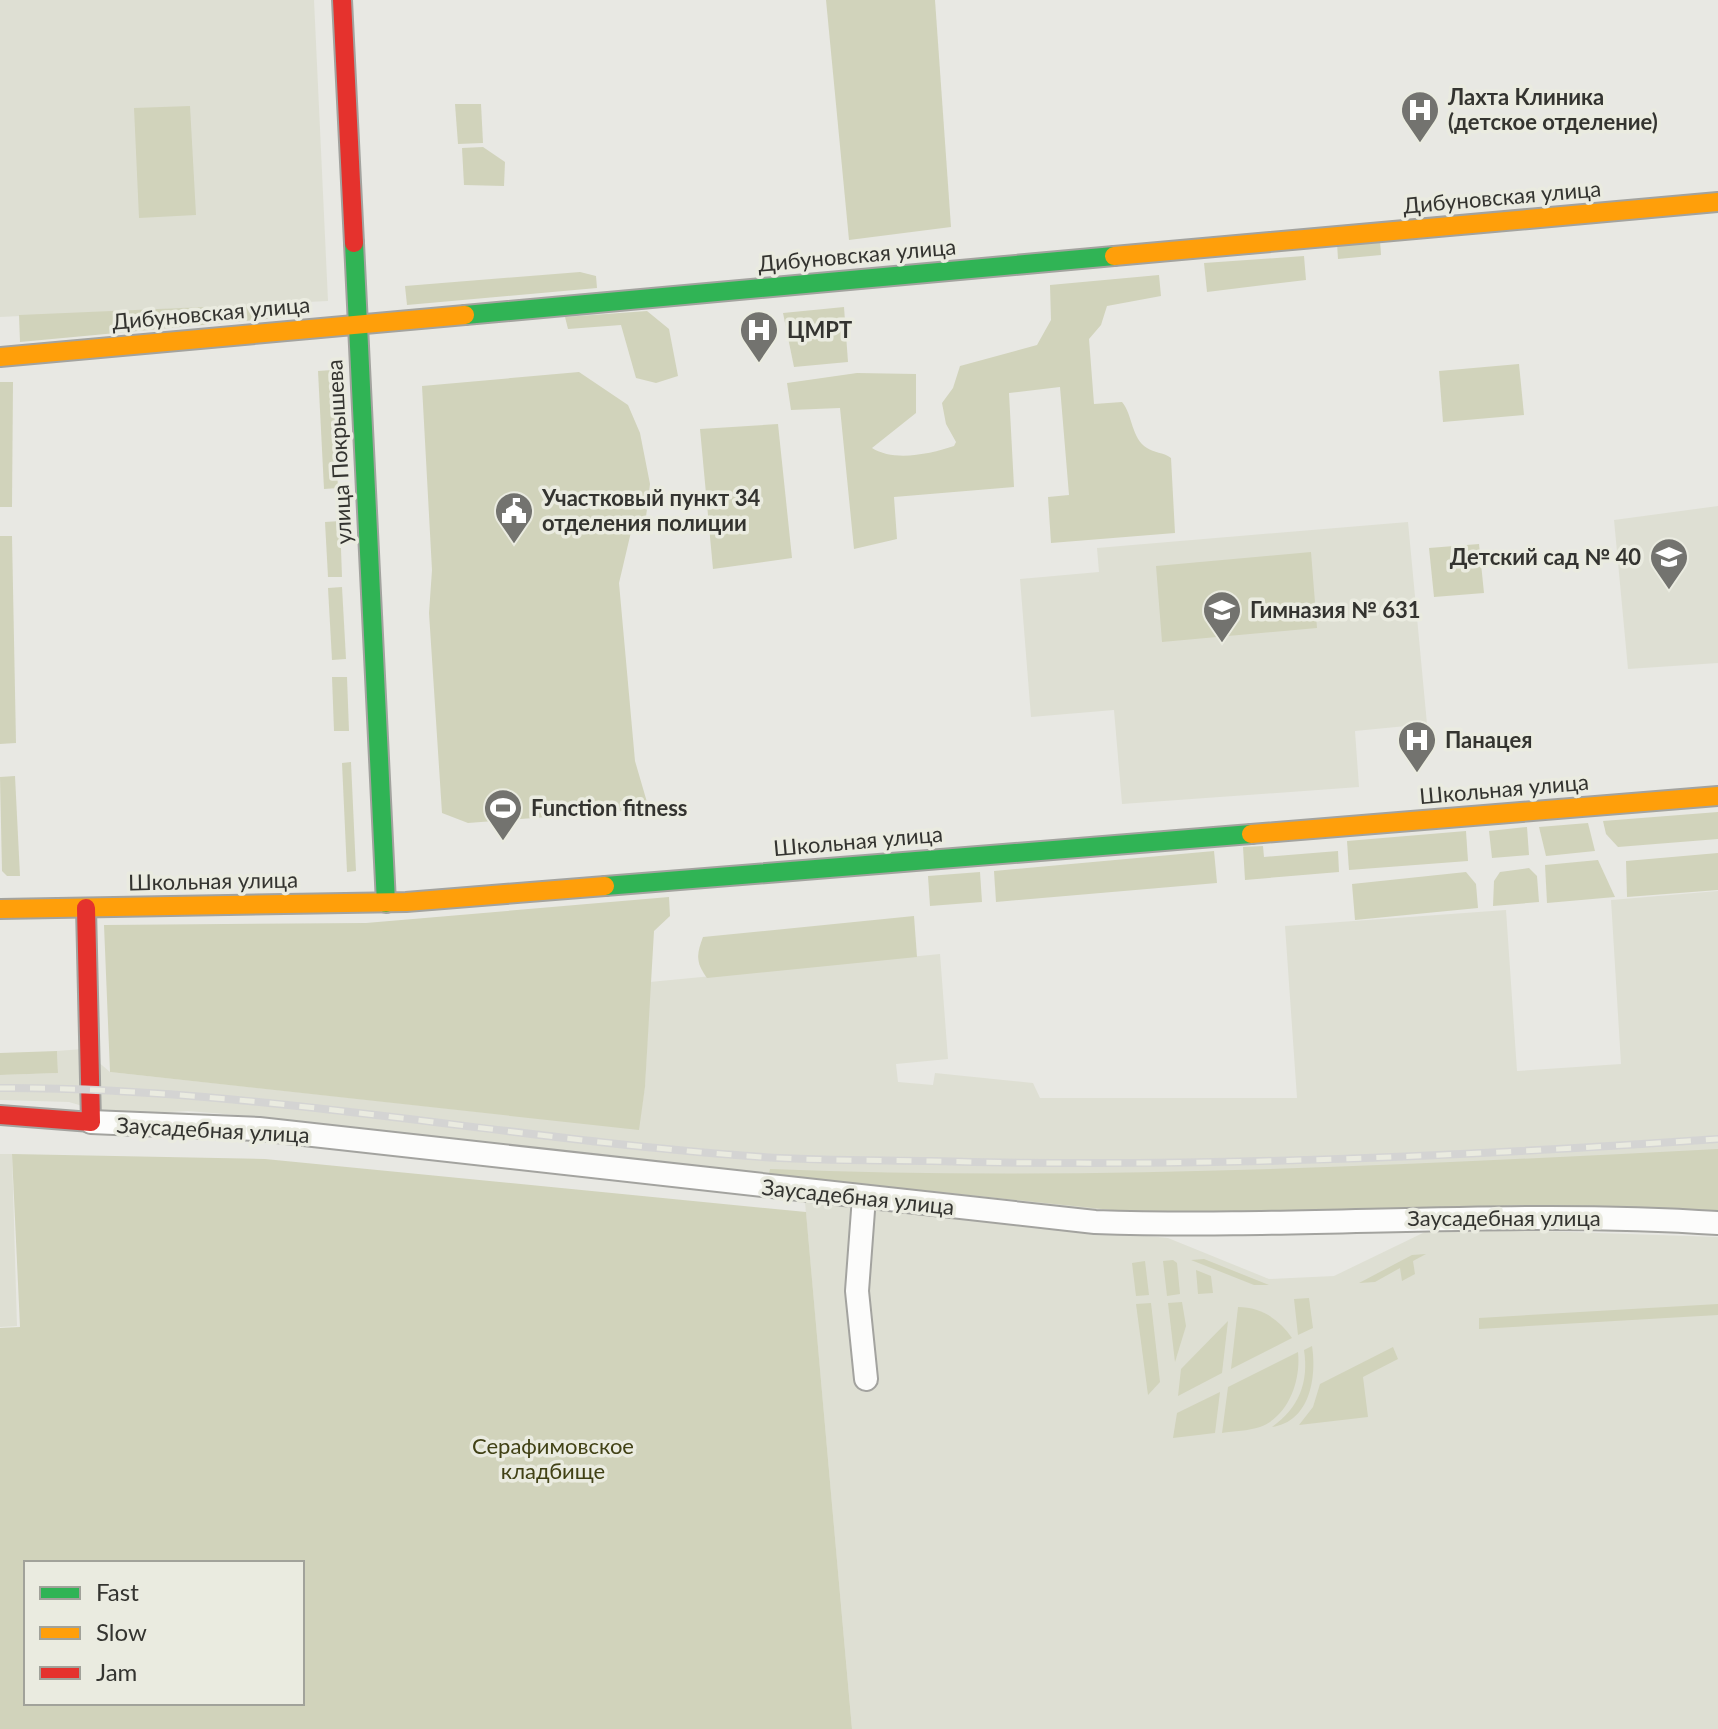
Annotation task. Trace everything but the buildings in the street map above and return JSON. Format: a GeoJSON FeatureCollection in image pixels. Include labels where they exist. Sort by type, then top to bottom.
{"type":"FeatureCollection","features":[{"type":"Feature","properties":{"kind":"street","name":"улица Покрышева"},"geometry":{"type":"LineString","coordinates":[[342,0],[386,903]]}},
{"type":"Feature","properties":{"kind":"street","name":"Дибуновская улица"},"geometry":{"type":"LineString","coordinates":[[0,357],[1718,202]]}},
{"type":"Feature","properties":{"kind":"street","name":"Школьная улица"},"geometry":{"type":"LineString","coordinates":[[0,909],[386,903],[1718,796]]}},
{"type":"Feature","properties":{"kind":"street"},"geometry":{"type":"LineString","coordinates":[[86,908],[91,1122]]}},
{"type":"Feature","properties":{"kind":"street","name":"Заусадебная улица"},"geometry":{"type":"LineString","coordinates":[[0,1115],[259,1129],[1038,1217],[1151,1224],[1486,1217],[1583,1217],[1718,1223]]}},
{"type":"Feature","properties":{"kind":"street"},"geometry":{"type":"LineString","coordinates":[[864,1197],[857,1291],[866,1379]]}},
{"type":"Feature","properties":{"kind":"shaded area"},"geometry":{"type":"Polygon","coordinates":[[[0,0],[314,0],[328,301],[0,317],[0,0]]]}},
{"type":"Feature","properties":{"kind":"shaded area","name":"Детский сад № 40"},"geometry":{"type":"Polygon","coordinates":[[[1718,506],[1718,663],[1628,669],[1614,520],[1718,506]]]}},
{"type":"Feature","properties":{"kind":"shaded area","name":"Гимназия № 631"},"geometry":{"type":"Polygon","coordinates":[[[1408,522],[1427,724],[1355,731],[1359,787],[1122,804],[1114,710],[1031,717],[1020,579],[1099,572],[1097,548],[1408,522]]]}},
{"type":"Feature","properties":{"kind":"shaded area"},"geometry":{"type":"Polygon","coordinates":[[[1718,891],[1718,1163],[1088,1210],[249,1116],[188,1111],[113,1115],[69,1102],[0,1100],[0,1075],[58,1073],[57,1051],[83,1049],[110,1072],[638,1129],[645,1087],[650,982],[940,954],[948,1059],[896,1064],[898,1082],[933,1085],[935,1073],[1033,1083],[1040,1098],[1297,1098],[1285,926],[1506,910],[1517,1071],[1621,1064],[1611,900],[1718,891]]]}},
{"type":"Feature","properties":{"kind":"shaded area"},"geometry":{"type":"Polygon","coordinates":[[[0,1154],[12,1154],[17,1326],[0,1327],[0,1154]]]}},
{"type":"Feature","properties":{"kind":"shaded area"},"geometry":{"type":"Polygon","coordinates":[[[805,1202],[1168,1238],[1269,1279],[1334,1276],[1427,1231],[1483,1229],[1718,1237],[1718,1729],[852,1729],[805,1202]]]}},
{"type":"Feature","properties":{"kind":"green space"},"geometry":{"type":"Polygon","coordinates":[[[826,0],[935,0],[951,227],[849,240],[826,0]]]}},
{"type":"Feature","properties":{"kind":"green space"},"geometry":{"type":"Polygon","coordinates":[[[455,104],[481,104],[483,143],[458,144],[455,104]]]}},
{"type":"Feature","properties":{"kind":"green space"},"geometry":{"type":"Polygon","coordinates":[[[190,106],[196,215],[139,218],[134,108],[190,106]]]}},
{"type":"Feature","properties":{"kind":"green space"},"geometry":{"type":"Polygon","coordinates":[[[483,147],[505,162],[504,186],[464,185],[462,148],[483,147]]]}},
{"type":"Feature","properties":{"kind":"green space"},"geometry":{"type":"Polygon","coordinates":[[[1380,240],[1381,255],[1338,259],[1337,243],[1380,240]]]}},
{"type":"Feature","properties":{"kind":"green space"},"geometry":{"type":"Polygon","coordinates":[[[1304,256],[1306,280],[1207,292],[1204,263],[1304,256]]]}},
{"type":"Feature","properties":{"kind":"green space"},"geometry":{"type":"Polygon","coordinates":[[[580,272],[596,276],[597,288],[407,305],[405,286],[580,272]]]}},
{"type":"Feature","properties":{"kind":"green space"},"geometry":{"type":"Polygon","coordinates":[[[1159,275],[1161,296],[1107,306],[1101,325],[1089,339],[1094,404],[1122,402],[1142,444],[1171,458],[1175,533],[1051,543],[1048,497],[1069,495],[1060,387],[1009,393],[1014,487],[894,497],[897,539],[854,549],[840,408],[791,410],[787,383],[857,373],[916,374],[916,413],[872,448],[901,456],[944,449],[954,446],[956,442],[946,424],[942,403],[953,388],[960,366],[1037,345],[1051,320],[1050,285],[1159,275]]]}},
{"type":"Feature","properties":{"kind":"green space"},"geometry":{"type":"Polygon","coordinates":[[[298,303],[299,316],[20,342],[19,315],[298,303]]]}},
{"type":"Feature","properties":{"kind":"green space"},"geometry":{"type":"Polygon","coordinates":[[[844,307],[848,362],[794,367],[783,313],[844,307]]]}},
{"type":"Feature","properties":{"kind":"green space"},"geometry":{"type":"Polygon","coordinates":[[[647,311],[669,329],[678,376],[656,383],[636,378],[621,325],[568,329],[565,317],[647,311]]]}},
{"type":"Feature","properties":{"kind":"green space"},"geometry":{"type":"Polygon","coordinates":[[[1519,364],[1524,415],[1443,422],[1439,371],[1519,364]]]}},
{"type":"Feature","properties":{"kind":"green space"},"geometry":{"type":"Polygon","coordinates":[[[332,370],[338,488],[324,489],[318,371],[332,370]]]}},
{"type":"Feature","properties":{"kind":"green space"},"geometry":{"type":"Polygon","coordinates":[[[579,372],[628,405],[640,433],[650,484],[646,517],[631,532],[619,583],[635,761],[649,809],[468,823],[442,813],[429,613],[432,570],[422,386],[579,372]]]}},
{"type":"Feature","properties":{"kind":"green space"},"geometry":{"type":"Polygon","coordinates":[[[0,382],[13,382],[12,507],[0,507],[0,382]]]}},
{"type":"Feature","properties":{"kind":"green space"},"geometry":{"type":"Polygon","coordinates":[[[778,424],[792,558],[713,569],[700,429],[778,424]]]}},
{"type":"Feature","properties":{"kind":"green space"},"geometry":{"type":"Polygon","coordinates":[[[340,521],[342,577],[328,577],[325,522],[340,521]]]}},
{"type":"Feature","properties":{"kind":"green space"},"geometry":{"type":"Polygon","coordinates":[[[0,536],[12,536],[16,743],[0,744],[0,536]]]}},
{"type":"Feature","properties":{"kind":"green space"},"geometry":{"type":"Polygon","coordinates":[[[1479,544],[1484,593],[1434,597],[1429,548],[1479,544]]]}},
{"type":"Feature","properties":{"kind":"green space"},"geometry":{"type":"Polygon","coordinates":[[[1311,552],[1317,628],[1162,642],[1156,566],[1311,552]]]}},
{"type":"Feature","properties":{"kind":"green space"},"geometry":{"type":"Polygon","coordinates":[[[342,587],[346,659],[332,660],[328,588],[342,587]]]}},
{"type":"Feature","properties":{"kind":"green space"},"geometry":{"type":"Polygon","coordinates":[[[332,677],[347,677],[349,731],[334,731],[332,677]]]}},
{"type":"Feature","properties":{"kind":"green space"},"geometry":{"type":"Polygon","coordinates":[[[351,762],[356,871],[347,872],[342,763],[351,762]]]}},
{"type":"Feature","properties":{"kind":"green space"},"geometry":{"type":"Polygon","coordinates":[[[15,776],[20,876],[7,876],[2,871],[0,777],[15,776]]]}},
{"type":"Feature","properties":{"kind":"green space"},"geometry":{"type":"Polygon","coordinates":[[[1718,812],[1718,839],[1618,847],[1606,834],[1603,821],[1718,812]]]}},
{"type":"Feature","properties":{"kind":"green space"},"geometry":{"type":"Polygon","coordinates":[[[1588,823],[1595,851],[1546,856],[1539,827],[1588,823]]]}},
{"type":"Feature","properties":{"kind":"green space"},"geometry":{"type":"Polygon","coordinates":[[[1527,827],[1529,855],[1492,858],[1489,831],[1527,827]]]}},
{"type":"Feature","properties":{"kind":"green space"},"geometry":{"type":"Polygon","coordinates":[[[1466,831],[1468,861],[1349,870],[1347,841],[1466,831]]]}},
{"type":"Feature","properties":{"kind":"green space"},"geometry":{"type":"Polygon","coordinates":[[[1263,846],[1264,857],[1338,851],[1339,872],[1245,880],[1243,847],[1263,846]]]}},
{"type":"Feature","properties":{"kind":"green space"},"geometry":{"type":"Polygon","coordinates":[[[1214,851],[1217,883],[996,902],[994,871],[1214,851]]]}},
{"type":"Feature","properties":{"kind":"green space"},"geometry":{"type":"Polygon","coordinates":[[[1718,853],[1718,890],[1627,897],[1626,861],[1718,853]]]}},
{"type":"Feature","properties":{"kind":"green space"},"geometry":{"type":"Polygon","coordinates":[[[1598,860],[1615,897],[1547,903],[1545,865],[1598,860]]]}},
{"type":"Feature","properties":{"kind":"green space"},"geometry":{"type":"Polygon","coordinates":[[[1529,868],[1537,876],[1539,902],[1493,906],[1494,881],[1500,872],[1529,868]]]}},
{"type":"Feature","properties":{"kind":"green space"},"geometry":{"type":"Polygon","coordinates":[[[980,872],[982,902],[930,906],[928,876],[980,872]]]}},
{"type":"Feature","properties":{"kind":"green space"},"geometry":{"type":"Polygon","coordinates":[[[1466,872],[1476,884],[1478,908],[1355,920],[1352,884],[1466,872]]]}},
{"type":"Feature","properties":{"kind":"green space"},"geometry":{"type":"Polygon","coordinates":[[[669,897],[670,916],[654,931],[645,1087],[639,1130],[110,1072],[104,925],[366,923],[669,897]]]}},
{"type":"Feature","properties":{"kind":"green space"},"geometry":{"type":"Polygon","coordinates":[[[914,916],[917,957],[707,978],[699,963],[703,937],[914,916]]]}},
{"type":"Feature","properties":{"kind":"green space"},"geometry":{"type":"Polygon","coordinates":[[[57,1051],[58,1073],[0,1075],[0,1053],[57,1051]]]}},
{"type":"Feature","properties":{"kind":"green space"},"geometry":{"type":"Polygon","coordinates":[[[1718,1149],[1718,1213],[1536,1205],[1220,1216],[1131,1212],[769,1174],[770,1169],[1007,1174],[1244,1170],[1718,1149]]]}},
{"type":"Feature","properties":{"kind":"green space","name":"Серафимовское кладбище"},"geometry":{"type":"Polygon","coordinates":[[[12,1154],[265,1159],[806,1212],[852,1729],[0,1729],[0,1328],[20,1327],[12,1154]]]}},
{"type":"Feature","properties":{"kind":"green space"},"geometry":{"type":"Polygon","coordinates":[[[1426,1254],[1413,1261],[1415,1274],[1402,1281],[1400,1268],[1375,1282],[1359,1283],[1412,1255],[1426,1254]]]}},
{"type":"Feature","properties":{"kind":"green space"},"geometry":{"type":"Polygon","coordinates":[[[1204,1259],[1269,1285],[1254,1285],[1191,1260],[1204,1259]]]}},
{"type":"Feature","properties":{"kind":"green space"},"geometry":{"type":"Polygon","coordinates":[[[1173,1260],[1177,1263],[1180,1294],[1167,1296],[1163,1261],[1173,1260]]]}},
{"type":"Feature","properties":{"kind":"green space"},"geometry":{"type":"Polygon","coordinates":[[[1145,1261],[1149,1295],[1136,1296],[1132,1263],[1145,1261]]]}},
{"type":"Feature","properties":{"kind":"green space"},"geometry":{"type":"Polygon","coordinates":[[[1196,1270],[1211,1276],[1213,1293],[1198,1294],[1196,1270]]]}},
{"type":"Feature","properties":{"kind":"green space"},"geometry":{"type":"Polygon","coordinates":[[[1309,1298],[1313,1328],[1298,1335],[1294,1299],[1309,1298]]]}},
{"type":"Feature","properties":{"kind":"green space"},"geometry":{"type":"Polygon","coordinates":[[[1182,1302],[1186,1326],[1175,1362],[1168,1303],[1182,1302]]]}},
{"type":"Feature","properties":{"kind":"green space"},"geometry":{"type":"Polygon","coordinates":[[[1151,1303],[1160,1382],[1148,1395],[1136,1304],[1151,1303]]]}},
{"type":"Feature","properties":{"kind":"green space"},"geometry":{"type":"Polygon","coordinates":[[[1718,1304],[1718,1315],[1479,1329],[1479,1318],[1718,1304]]]}},
{"type":"Feature","properties":{"kind":"green space"},"geometry":{"type":"Polygon","coordinates":[[[1238,1307],[1269,1315],[1292,1338],[1231,1369],[1238,1307]]]}},
{"type":"Feature","properties":{"kind":"green space"},"geometry":{"type":"Polygon","coordinates":[[[1228,1321],[1222,1373],[1178,1396],[1181,1369],[1228,1321]]]}},
{"type":"Feature","properties":{"kind":"green space"},"geometry":{"type":"Polygon","coordinates":[[[1312,1346],[1312,1384],[1303,1407],[1295,1417],[1272,1427],[1289,1411],[1300,1393],[1305,1373],[1304,1350],[1312,1346]]]}},
{"type":"Feature","properties":{"kind":"green space"},"geometry":{"type":"Polygon","coordinates":[[[1393,1347],[1398,1359],[1363,1377],[1368,1417],[1299,1425],[1313,1407],[1320,1384],[1393,1347]]]}},
{"type":"Feature","properties":{"kind":"green space"},"geometry":{"type":"Polygon","coordinates":[[[1298,1352],[1295,1385],[1279,1415],[1260,1427],[1222,1433],[1228,1387],[1298,1352]]]}},
{"type":"Feature","properties":{"kind":"green space"},"geometry":{"type":"Polygon","coordinates":[[[1220,1392],[1215,1433],[1173,1438],[1177,1413],[1220,1392]]]}},
{"type":"Feature","properties":{"kind":"railway"},"geometry":{"type":"LineString","coordinates":[[0,1088],[94,1090],[282,1104],[655,1148],[818,1160],[1226,1162],[1423,1156],[1718,1139]]}},
{"type":"Feature","properties":{"kind":"traffic: fast"},"geometry":{"type":"LineString","coordinates":[[354,243],[386,903]]}},
{"type":"Feature","properties":{"kind":"traffic: fast"},"geometry":{"type":"LineString","coordinates":[[465,315],[1114,256]]}},
{"type":"Feature","properties":{"kind":"traffic: fast"},"geometry":{"type":"LineString","coordinates":[[605,886],[1251,834]]}},
{"type":"Feature","properties":{"kind":"traffic: slow"},"geometry":{"type":"LineString","coordinates":[[1114,256],[1718,202]]}},
{"type":"Feature","properties":{"kind":"traffic: slow"},"geometry":{"type":"LineString","coordinates":[[0,357],[465,315]]}},
{"type":"Feature","properties":{"kind":"traffic: slow"},"geometry":{"type":"LineString","coordinates":[[1251,834],[1718,796]]}},
{"type":"Feature","properties":{"kind":"traffic: slow"},"geometry":{"type":"LineString","coordinates":[[0,909],[406,902],[605,886]]}},
{"type":"Feature","properties":{"kind":"traffic: jam"},"geometry":{"type":"LineString","coordinates":[[342,0],[354,243]]}},
{"type":"Feature","properties":{"kind":"traffic: jam"},"geometry":{"type":"LineString","coordinates":[[0,1115],[91,1122],[86,908]]}},
{"type":"Feature","properties":{"kind":"place","name":"Лахта Клиника (детское отделение)"},"geometry":{"type":"Point","coordinates":[1420,144]}},
{"type":"Feature","properties":{"kind":"place","name":"ЦМРТ"},"geometry":{"type":"Point","coordinates":[759,364]}},
{"type":"Feature","properties":{"kind":"place","name":"Участковый пункт 34 отделения полиции"},"geometry":{"type":"Point","coordinates":[514,545]}},
{"type":"Feature","properties":{"kind":"place","name":"Детский сад № 40"},"geometry":{"type":"Point","coordinates":[1669,591]}},
{"type":"Feature","properties":{"kind":"place","name":"Гимназия № 631"},"geometry":{"type":"Point","coordinates":[1222,644]}},
{"type":"Feature","properties":{"kind":"place","name":"Панацея"},"geometry":{"type":"Point","coordinates":[1417,774]}},
{"type":"Feature","properties":{"kind":"place","name":"Function fitness"},"geometry":{"type":"Point","coordinates":[503,842]}}]}
